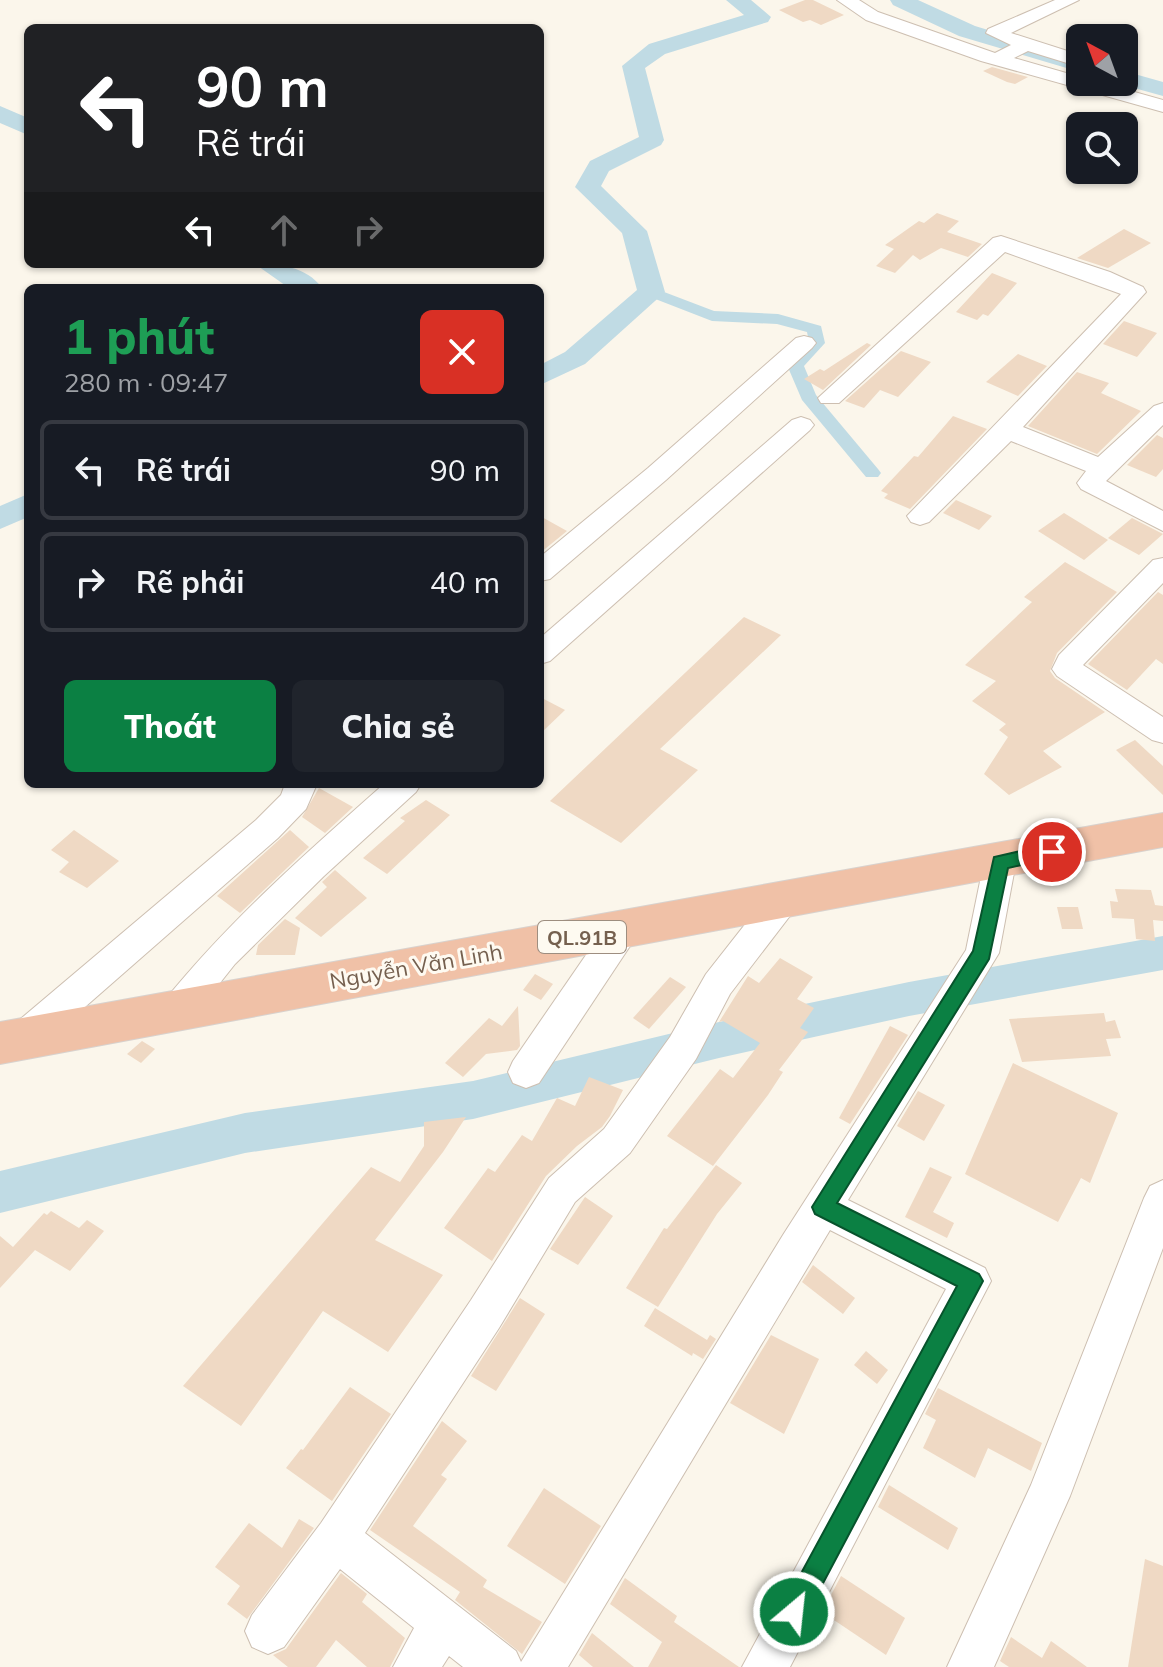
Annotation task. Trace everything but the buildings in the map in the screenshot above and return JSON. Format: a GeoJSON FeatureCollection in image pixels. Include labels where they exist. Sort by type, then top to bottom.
{"type":"FeatureCollection","features":[{"type":"Feature","properties":{"kind":"highway","name":"Nguyễn Văn Linh"},"geometry":{"type":"LineString","coordinates":[[12,1040],[1163,830]]}},
{"type":"Feature","properties":{"kind":"street"},"geometry":{"type":"LineString","coordinates":[[846,0],[872,16],[900,27],[1163,106]]}},
{"type":"Feature","properties":{"kind":"street"},"geometry":{"type":"LineString","coordinates":[[1066,57],[988,31],[1070,0]]}},
{"type":"Feature","properties":{"kind":"street"},"geometry":{"type":"LineString","coordinates":[[1000,58],[1024,45]]}},
{"type":"Feature","properties":{"kind":"street"},"geometry":{"type":"LineString","coordinates":[[830,398],[1001,243],[1102,277],[1135,292],[1007,430],[920,516]]}},
{"type":"Feature","properties":{"kind":"street"},"geometry":{"type":"LineString","coordinates":[[544,569],[657,474],[804,343]]}},
{"type":"Feature","properties":{"kind":"street"},"geometry":{"type":"LineString","coordinates":[[1163,411],[1090,483],[1163,522]]}},
{"type":"Feature","properties":{"kind":"street"},"geometry":{"type":"LineString","coordinates":[[544,650],[801,425]]}},
{"type":"Feature","properties":{"kind":"street"},"geometry":{"type":"LineString","coordinates":[[1007,430],[1102,468]]}},
{"type":"Feature","properties":{"kind":"street"},"geometry":{"type":"LineString","coordinates":[[1163,567],[1069,662],[1067,669],[1163,732]]}},
{"type":"Feature","properties":{"kind":"street"},"geometry":{"type":"LineString","coordinates":[[12,1040],[267,829],[295,801],[300,788]]}},
{"type":"Feature","properties":{"kind":"street"},"geometry":{"type":"LineString","coordinates":[[177,1011],[223,954],[312,867],[401,788]]}},
{"type":"Feature","properties":{"kind":"street"},"geometry":{"type":"LineString","coordinates":[[542,1667],[982,953],[1000,862]]}},
{"type":"Feature","properties":{"kind":"street"},"geometry":{"type":"LineString","coordinates":[[268,1631],[336,1538],[485,1314],[562,1190],[617,1141],[683,1048],[718,984],[784,899]]}},
{"type":"Feature","properties":{"kind":"street"},"geometry":{"type":"LineString","coordinates":[[526,1072],[622,930]]}},
{"type":"Feature","properties":{"kind":"street"},"geometry":{"type":"LineString","coordinates":[[970,1667],[1048,1496],[1163,1198]]}},
{"type":"Feature","properties":{"kind":"street"},"geometry":{"type":"LineString","coordinates":[[765,1667],[971,1281],[823,1207]]}},
{"type":"Feature","properties":{"kind":"street"},"geometry":{"type":"LineString","coordinates":[[336,1538],[500,1667]]}},
{"type":"Feature","properties":{"kind":"street"},"geometry":{"type":"LineString","coordinates":[[416,1667],[443,1623]]}},
{"type":"Feature","properties":{"kind":"waterway"},"geometry":{"type":"LineString","coordinates":[[544,374],[575,358],[651,292],[634,231],[588,187],[599,166],[652,140],[633,66],[657,49],[760,17],[737,0]]}},
{"type":"Feature","properties":{"kind":"waterway"},"geometry":{"type":"LineString","coordinates":[[901,0],[967,31],[1066,61]]}},
{"type":"Feature","properties":{"kind":"waterway"},"geometry":{"type":"LineString","coordinates":[[1138,82],[1163,89]]}},
{"type":"Feature","properties":{"kind":"waterway"},"geometry":{"type":"LineString","coordinates":[[0,113],[24,126]]}},
{"type":"Feature","properties":{"kind":"waterway"},"geometry":{"type":"LineString","coordinates":[[275,268],[301,284]]}},
{"type":"Feature","properties":{"kind":"waterway"},"geometry":{"type":"LineString","coordinates":[[651,292],[712,316],[778,319],[815,329],[817,343],[795,365],[808,396],[872,473]]}},
{"type":"Feature","properties":{"kind":"waterway"},"geometry":{"type":"LineString","coordinates":[[0,519],[24,506]]}},
{"type":"Feature","properties":{"kind":"waterway"},"geometry":{"type":"LineString","coordinates":[[0,1192],[245,1133],[473,1100],[719,1040],[909,999],[1163,953]]}},
{"type":"Feature","properties":{"kind":"route"},"geometry":{"type":"LineString","coordinates":[[794,1612],[971,1281],[823,1207],[982,953],[1000,862],[1052,852]]}}]}
